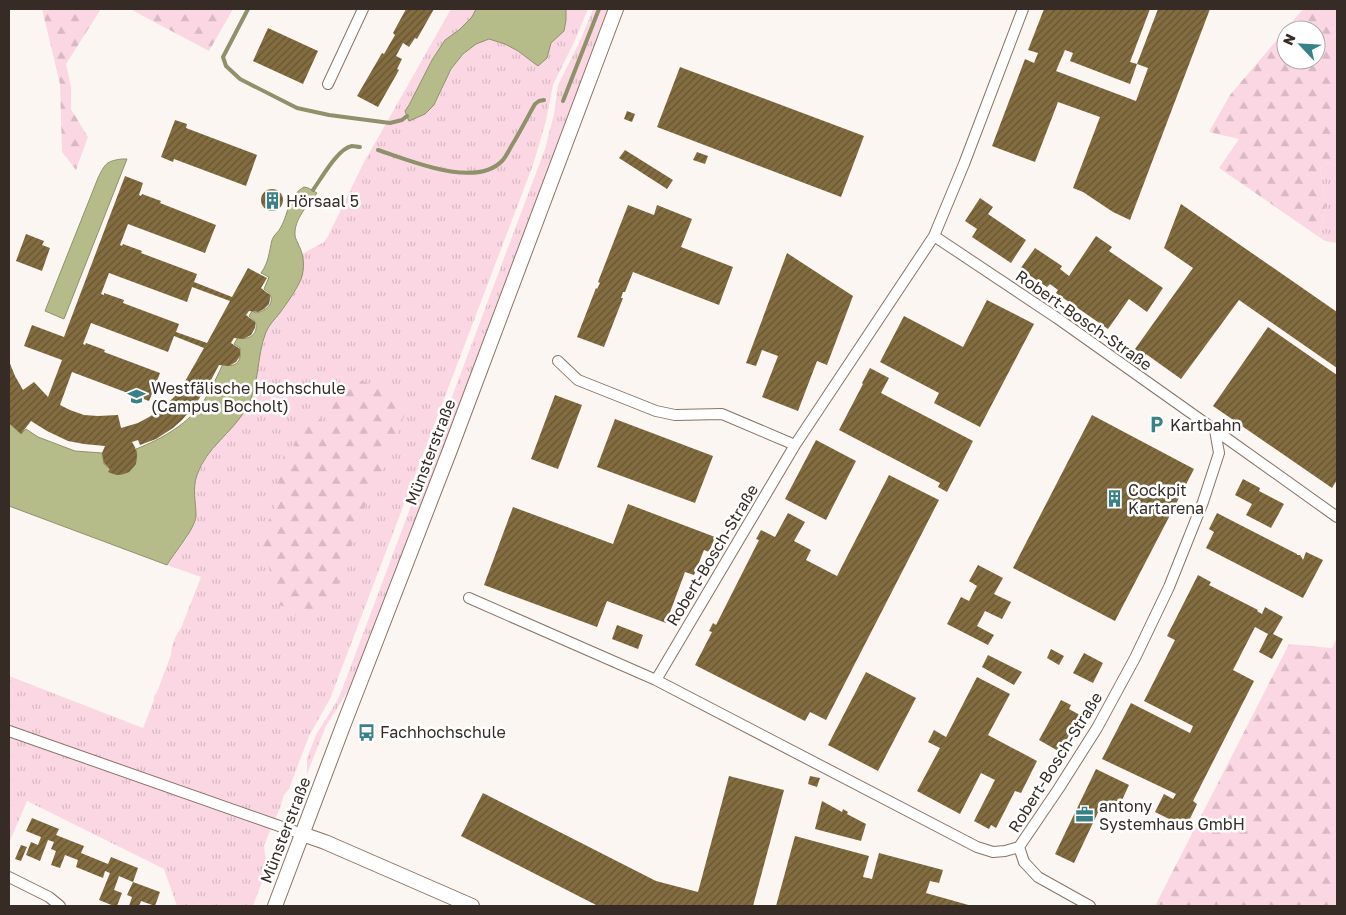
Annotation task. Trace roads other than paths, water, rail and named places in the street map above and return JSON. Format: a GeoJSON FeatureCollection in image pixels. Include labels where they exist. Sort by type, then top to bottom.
{"type":"FeatureCollection","features":[{"type":"Feature","properties":{"kind":"main road","name":"Münsterstraße"},"geometry":{"type":"LineString","coordinates":[[275,906],[450,450],[616,9]]}},
{"type":"Feature","properties":{"kind":"main road"},"geometry":{"type":"LineString","coordinates":[[302,834],[325,842],[472,906]]}},
{"type":"Feature","properties":{"kind":"street"},"geometry":{"type":"LineString","coordinates":[[328,84],[363,9]]}},
{"type":"Feature","properties":{"kind":"street","name":"Robert-Bosch-Straße"},"geometry":{"type":"LineString","coordinates":[[656,680],[795,445],[934,236],[967,156],[1022,9]]}},
{"type":"Feature","properties":{"kind":"street","name":"Robert-Bosch-Straße"},"geometry":{"type":"LineString","coordinates":[[934,236],[1057,318],[1337,517]]}},
{"type":"Feature","properties":{"kind":"street"},"geometry":{"type":"LineString","coordinates":[[558,361],[578,380],[656,411],[675,415],[722,414],[795,445]]}},
{"type":"Feature","properties":{"kind":"street","name":"Robert-Bosch-Straße"},"geometry":{"type":"LineString","coordinates":[[468,598],[656,680],[977,847],[993,852],[1005,851],[1019,847],[1059,788],[1097,728],[1135,658],[1169,587],[1203,502],[1219,453],[1215,430]]}},
{"type":"Feature","properties":{"kind":"street"},"geometry":{"type":"LineString","coordinates":[[9,731],[302,834]]}},
{"type":"Feature","properties":{"kind":"street"},"geometry":{"type":"LineString","coordinates":[[1019,847],[1024,862],[1038,878],[1090,906]]}},
{"type":"Feature","properties":{"kind":"street"},"geometry":{"type":"LineString","coordinates":[[9,877],[49,897],[60,906]]}},
{"type":"Feature","properties":{"kind":"waterway"},"geometry":{"type":"LineString","coordinates":[[248,9],[223,57],[226,66],[240,79],[297,108],[329,115],[390,123],[402,120],[407,116]]}},
{"type":"Feature","properties":{"kind":"waterway"},"geometry":{"type":"LineString","coordinates":[[563,101],[599,9]]}},
{"type":"Feature","properties":{"kind":"waterway"},"geometry":{"type":"LineString","coordinates":[[378,150],[442,170],[476,172],[490,169],[505,158],[535,104],[544,100]]}},
{"type":"Feature","properties":{"kind":"waterway"},"geometry":{"type":"LineString","coordinates":[[313,190],[341,152],[352,146],[360,147]]}},
{"type":"Feature","properties":{"kind":"place","name":"Hörsaal 5"},"geometry":{"type":"Point","coordinates":[272,201]}},
{"type":"Feature","properties":{"kind":"place","name":"Westfälische Hochschule (Campus Bocholt)"},"geometry":{"type":"Point","coordinates":[137,397]}},
{"type":"Feature","properties":{"kind":"place","name":"Kartbahn"},"geometry":{"type":"Point","coordinates":[1156,425]}},
{"type":"Feature","properties":{"kind":"place","name":"Cockpit Kartarena"},"geometry":{"type":"Point","coordinates":[1114,499]}},
{"type":"Feature","properties":{"kind":"place","name":"Fachhochschule"},"geometry":{"type":"Point","coordinates":[366,732]}},
{"type":"Feature","properties":{"kind":"place","name":"antony Systemhaus GmbH"},"geometry":{"type":"Point","coordinates":[1085,815]}}]}
